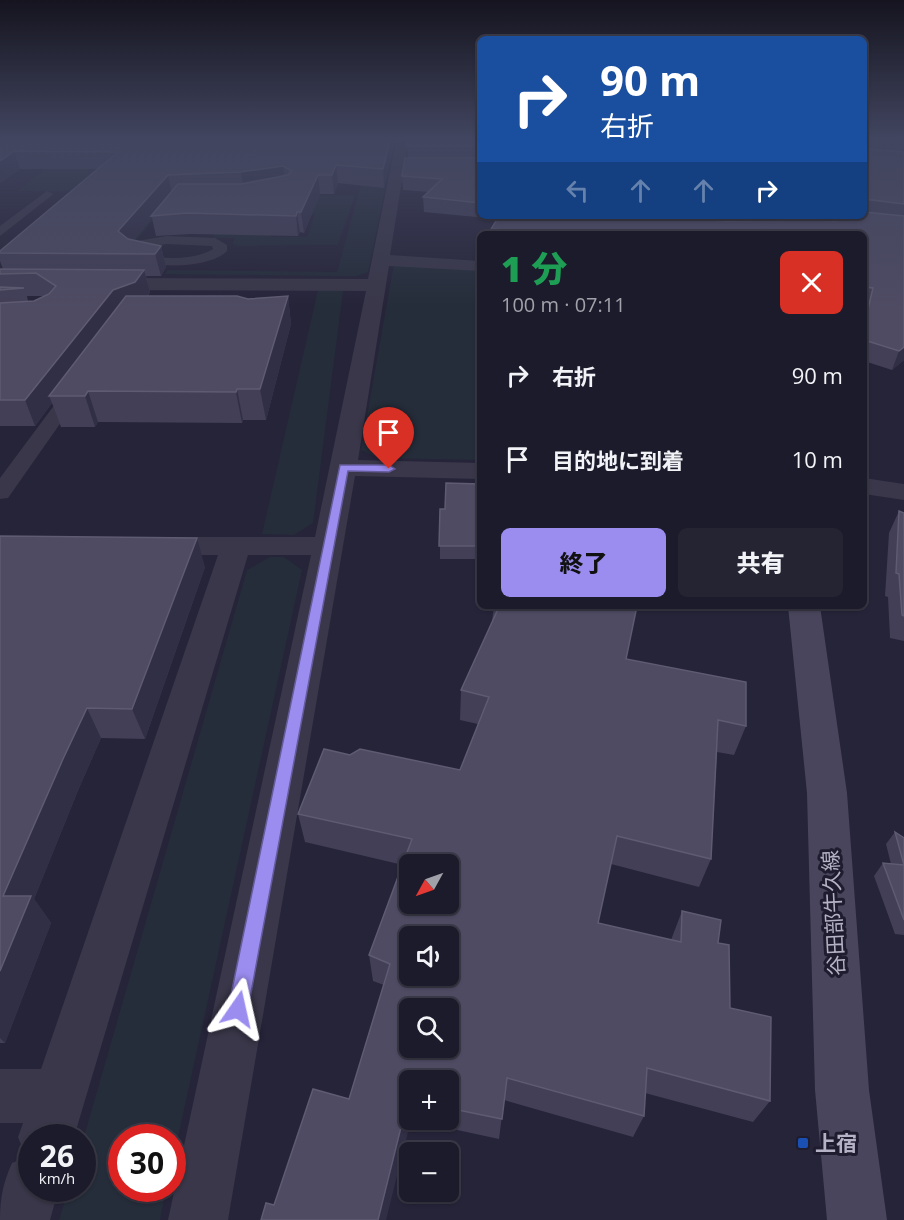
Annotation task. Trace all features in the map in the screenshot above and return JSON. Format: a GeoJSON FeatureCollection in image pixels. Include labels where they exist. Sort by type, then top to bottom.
{"type":"FeatureCollection","features":[{"type":"Feature","properties":{"kind":"main road","name":"谷田部牛久線"},"geometry":{"type":"LineString","coordinates":[[804,609],[827,793],[843,1097],[857,1220]]}},
{"type":"Feature","properties":{"kind":"street"},"geometry":{"type":"LineString","coordinates":[[198,1220],[327,546],[344,468],[379,272],[397,194]]}},
{"type":"Feature","properties":{"kind":"street"},"geometry":{"type":"LineString","coordinates":[[847,219],[904,225]]}},
{"type":"Feature","properties":{"kind":"street"},"geometry":{"type":"LineString","coordinates":[[84,284],[277,284],[379,272],[477,266]]}},
{"type":"Feature","properties":{"kind":"street"},"geometry":{"type":"LineString","coordinates":[[344,468],[477,471]]}},
{"type":"Feature","properties":{"kind":"street"},"geometry":{"type":"LineString","coordinates":[[867,486],[904,492]]}},
{"type":"Feature","properties":{"kind":"street"},"geometry":{"type":"LineString","coordinates":[[130,546],[327,546]]}},
{"type":"Feature","properties":{"kind":"street"},"geometry":{"type":"LineString","coordinates":[[0,1096],[52,1117],[236,546]]}},
{"type":"Feature","properties":{"kind":"street"},"geometry":{"type":"LineString","coordinates":[[20,1220],[26,1202]]}},
{"type":"Feature","properties":{"kind":"lane"},"geometry":{"type":"LineString","coordinates":[[0,232],[47,194]]}},
{"type":"Feature","properties":{"kind":"lane"},"geometry":{"type":"LineString","coordinates":[[137,248],[150,242],[166,240],[209,241],[220,245],[217,255],[208,258],[150,260],[134,255],[137,248],[150,231]]}},
{"type":"Feature","properties":{"kind":"lane"},"geometry":{"type":"LineString","coordinates":[[131,284],[150,260]]}},
{"type":"Feature","properties":{"kind":"lane"},"geometry":{"type":"LineString","coordinates":[[267,303],[277,284]]}},
{"type":"Feature","properties":{"kind":"lane"},"geometry":{"type":"LineString","coordinates":[[0,493],[87,373]]}},
{"type":"Feature","properties":{"kind":"shaded area"},"geometry":{"type":"Polygon","coordinates":[[[158,194],[174,194],[111,272],[158,194]]]}},
{"type":"Feature","properties":{"kind":"shaded area"},"geometry":{"type":"Polygon","coordinates":[[[358,194],[384,194],[368,272],[357,276],[165,274],[168,270],[337,272],[358,194]]]}},
{"type":"Feature","properties":{"kind":"shaded area"},"geometry":{"type":"Polygon","coordinates":[[[355,195],[338,245],[238,246],[232,244],[235,238],[212,238],[215,233],[270,233],[270,237],[307,237],[315,214],[236,213],[273,196],[355,195]]]}},
{"type":"Feature","properties":{"kind":"shaded area"},"geometry":{"type":"Polygon","coordinates":[[[394,263],[477,270],[477,460],[378,458],[361,450],[394,263]]]}},
{"type":"Feature","properties":{"kind":"shaded area"},"geometry":{"type":"Polygon","coordinates":[[[318,290],[343,291],[313,523],[294,535],[262,534],[318,290]]]}},
{"type":"Feature","properties":{"kind":"shaded area"},"geometry":{"type":"Polygon","coordinates":[[[270,557],[284,557],[302,570],[181,1124],[108,1124],[108,1202],[163,1202],[160,1220],[59,1220],[65,1202],[96,1202],[96,1124],[88,1124],[247,570],[270,557]]]}},
{"type":"Feature","properties":{"kind":"building"},"geometry":{"type":"Polygon","coordinates":[[[68,194],[151,194],[118,231],[128,239],[161,246],[155,254],[0,253],[68,194]]]}},
{"type":"Feature","properties":{"kind":"building"},"geometry":{"type":"Polygon","coordinates":[[[170,194],[309,194],[301,212],[297,212],[296,216],[187,213],[151,216],[170,194]]]}},
{"type":"Feature","properties":{"kind":"building"},"geometry":{"type":"Polygon","coordinates":[[[426,194],[477,194],[477,203],[423,197],[426,194]]]}},
{"type":"Feature","properties":{"kind":"building"},"geometry":{"type":"Polygon","coordinates":[[[867,194],[904,194],[904,204],[867,199],[867,194]]]}},
{"type":"Feature","properties":{"kind":"building"},"geometry":{"type":"Polygon","coordinates":[[[867,212],[904,216],[904,347],[899,351],[867,341],[867,313],[873,288],[867,287],[867,231],[502,231],[491,229],[497,219],[727,221],[818,219],[836,221],[837,219],[867,219],[867,212]]]}},
{"type":"Feature","properties":{"kind":"building"},"geometry":{"type":"Polygon","coordinates":[[[0,269],[144,270],[135,282],[113,290],[25,400],[0,400],[0,303],[34,301],[49,294],[56,286],[36,273],[0,274],[0,269]]]}},
{"type":"Feature","properties":{"kind":"building"},"geometry":{"type":"Polygon","coordinates":[[[0,287],[24,288],[0,290],[0,287]]]}},
{"type":"Feature","properties":{"kind":"building"},"geometry":{"type":"Polygon","coordinates":[[[126,296],[237,296],[248,299],[288,296],[260,389],[237,389],[236,392],[88,391],[85,396],[49,396],[126,296]]]}},
{"type":"Feature","properties":{"kind":"building"},"geometry":{"type":"Polygon","coordinates":[[[446,483],[477,484],[477,546],[439,546],[440,509],[445,509],[446,483]]]}},
{"type":"Feature","properties":{"kind":"building"},"geometry":{"type":"Polygon","coordinates":[[[899,511],[904,513],[904,616],[902,615],[899,574],[896,573],[899,511]]]}},
{"type":"Feature","properties":{"kind":"building"},"geometry":{"type":"Polygon","coordinates":[[[0,536],[197,538],[132,709],[87,708],[63,759],[3,896],[31,896],[0,971],[0,536]]]}},
{"type":"Feature","properties":{"kind":"building"},"geometry":{"type":"Polygon","coordinates":[[[498,609],[636,609],[626,659],[746,682],[746,726],[718,720],[711,859],[617,836],[598,923],[681,942],[682,911],[721,920],[718,943],[729,945],[730,1008],[771,1017],[770,1101],[647,1068],[644,1116],[507,1078],[502,1119],[459,1110],[459,1070],[399,1070],[400,1130],[378,1220],[261,1220],[266,1203],[274,1205],[313,1089],[349,1099],[390,964],[369,955],[399,874],[399,914],[459,914],[459,854],[406,854],[412,839],[298,814],[324,749],[350,755],[360,749],[460,770],[489,697],[461,690],[498,609]]]}},
{"type":"Feature","properties":{"kind":"building"},"geometry":{"type":"Polygon","coordinates":[[[895,832],[904,838],[904,865],[895,832]]]}},
{"type":"Feature","properties":{"kind":"building"},"geometry":{"type":"Polygon","coordinates":[[[883,863],[904,865],[904,920],[883,863]]]}},
{"type":"Feature","properties":{"kind":"place","name":"上宿"},"geometry":{"type":"Point","coordinates":[803,1143]}},
{"type":"Feature","properties":{"kind":"route"},"geometry":{"type":"LineString","coordinates":[[238,1009],[344,468],[389,469]]}}]}
